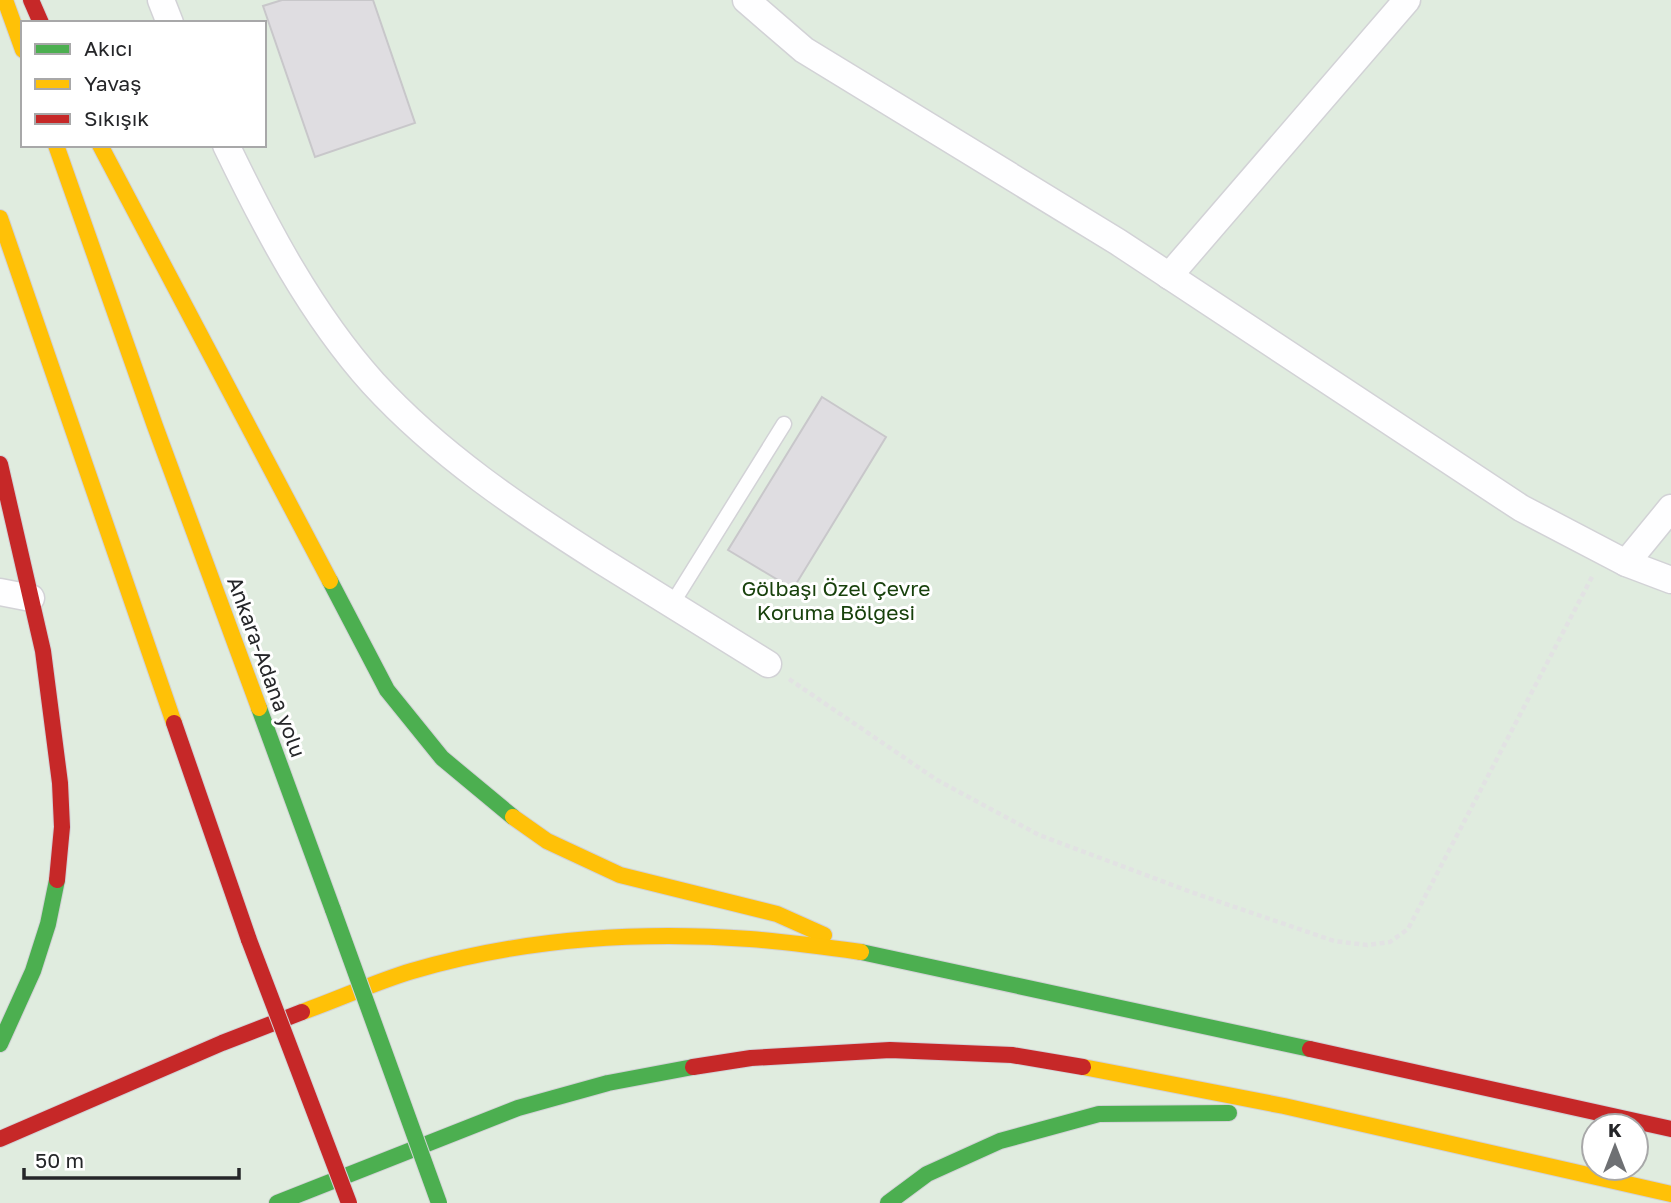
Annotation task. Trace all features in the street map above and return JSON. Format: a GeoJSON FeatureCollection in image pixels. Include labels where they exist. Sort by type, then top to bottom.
{"type":"FeatureCollection","features":[{"type":"Feature","properties":{"kind":"main road"},"geometry":{"type":"LineString","coordinates":[[5,0],[21,44]]}},
{"type":"Feature","properties":{"kind":"main road"},"geometry":{"type":"LineString","coordinates":[[31,0],[40,21]]}},
{"type":"Feature","properties":{"kind":"main road","name":"Ankara-Adana yolu"},"geometry":{"type":"LineString","coordinates":[[57,147],[155,426],[439,1203]]}},
{"type":"Feature","properties":{"kind":"main road"},"geometry":{"type":"LineString","coordinates":[[101,147],[387,690],[442,758],[498,806],[547,841],[596,864],[620,875],[777,914],[861,952]]}},
{"type":"Feature","properties":{"kind":"main road"},"geometry":{"type":"LineString","coordinates":[[0,218],[249,940],[349,1203]]}},
{"type":"Feature","properties":{"kind":"main road"},"geometry":{"type":"LineString","coordinates":[[0,464],[43,651],[60,783],[62,827],[59,870],[48,924],[33,971],[0,1044]]}},
{"type":"Feature","properties":{"kind":"main road"},"geometry":{"type":"LineString","coordinates":[[0,1139],[222,1043],[399,975],[488,953],[580,939],[680,936],[751,939],[861,952],[1119,1006],[1671,1129]]}},
{"type":"Feature","properties":{"kind":"main road"},"geometry":{"type":"LineString","coordinates":[[277,1203],[518,1108],[583,1090],[671,1070],[751,1058],[890,1050],[1012,1055],[1155,1080],[1357,1122],[1671,1194]]}},
{"type":"Feature","properties":{"kind":"main road"},"geometry":{"type":"LineString","coordinates":[[888,1203],[927,1174],[1000,1141],[1099,1114],[1210,1111],[1357,1122]]}},
{"type":"Feature","properties":{"kind":"street"},"geometry":{"type":"LineString","coordinates":[[161,0],[169,21]]}},
{"type":"Feature","properties":{"kind":"street"},"geometry":{"type":"LineString","coordinates":[[1169,276],[1407,0]]}},
{"type":"Feature","properties":{"kind":"street"},"geometry":{"type":"LineString","coordinates":[[765,6],[804,50],[1118,242],[1521,508],[1616,558],[1671,580]]}},
{"type":"Feature","properties":{"kind":"street"},"geometry":{"type":"LineString","coordinates":[[227,147],[295,276],[373,383],[438,445],[517,507],[768,664]]}},
{"type":"Feature","properties":{"kind":"street"},"geometry":{"type":"LineString","coordinates":[[1616,558],[1671,508]]}},
{"type":"Feature","properties":{"kind":"street"},"geometry":{"type":"LineString","coordinates":[[0,592],[31,598]]}},
{"type":"Feature","properties":{"kind":"lane"},"geometry":{"type":"LineString","coordinates":[[672,604],[784,424]]}},
{"type":"Feature","properties":{"kind":"path"},"geometry":{"type":"LineString","coordinates":[[768,664],[937,780],[1038,835],[1334,941],[1367,945],[1390,942],[1408,929],[1616,558]]}},
{"type":"Feature","properties":{"kind":"green space","name":"Gölbaşı Özel Çevre Koruma Bölgesi"},"geometry":{"type":"Polygon","coordinates":[[[0,0],[1671,0],[1671,1203],[0,1203],[0,0]]]}},
{"type":"Feature","properties":{"kind":"building"},"geometry":{"type":"Polygon","coordinates":[[[282,0],[373,0],[415,123],[315,157],[263,6],[282,0]]]}},
{"type":"Feature","properties":{"kind":"building"},"geometry":{"type":"Polygon","coordinates":[[[822,397],[886,437],[793,589],[728,550],[822,397]]]}},
{"type":"Feature","properties":{"kind":"traffic: fast"},"geometry":{"type":"LineString","coordinates":[[330,581],[387,690],[442,758],[513,817]]}},
{"type":"Feature","properties":{"kind":"traffic: fast"},"geometry":{"type":"LineString","coordinates":[[259,708],[333,910]]}},
{"type":"Feature","properties":{"kind":"traffic: fast"},"geometry":{"type":"LineString","coordinates":[[0,1044],[33,971],[48,924],[57,880]]}},
{"type":"Feature","properties":{"kind":"traffic: fast"},"geometry":{"type":"LineString","coordinates":[[333,910],[439,1203]]}},
{"type":"Feature","properties":{"kind":"traffic: fast"},"geometry":{"type":"LineString","coordinates":[[861,952],[1310,1049]]}},
{"type":"Feature","properties":{"kind":"traffic: fast"},"geometry":{"type":"LineString","coordinates":[[277,1203],[518,1108],[608,1083],[693,1067]]}},
{"type":"Feature","properties":{"kind":"traffic: fast"},"geometry":{"type":"LineString","coordinates":[[888,1203],[927,1174],[1000,1141],[1099,1114],[1229,1113]]}},
{"type":"Feature","properties":{"kind":"traffic: slow"},"geometry":{"type":"LineString","coordinates":[[5,0],[21,44]]}},
{"type":"Feature","properties":{"kind":"traffic: slow"},"geometry":{"type":"LineString","coordinates":[[57,147],[155,426],[259,708]]}},
{"type":"Feature","properties":{"kind":"traffic: slow"},"geometry":{"type":"LineString","coordinates":[[101,147],[330,581]]}},
{"type":"Feature","properties":{"kind":"traffic: slow"},"geometry":{"type":"LineString","coordinates":[[0,218],[174,723]]}},
{"type":"Feature","properties":{"kind":"traffic: slow"},"geometry":{"type":"LineString","coordinates":[[513,817],[547,841],[620,875],[777,914],[824,935]]}},
{"type":"Feature","properties":{"kind":"traffic: slow"},"geometry":{"type":"LineString","coordinates":[[302,1012],[398,975],[453,960],[495,951],[580,940],[708,937],[750,939],[861,952]]}},
{"type":"Feature","properties":{"kind":"traffic: slow"},"geometry":{"type":"LineString","coordinates":[[1083,1067],[1284,1106],[1671,1194]]}},
{"type":"Feature","properties":{"kind":"traffic: jam"},"geometry":{"type":"LineString","coordinates":[[31,0],[40,21]]}},
{"type":"Feature","properties":{"kind":"traffic: jam"},"geometry":{"type":"LineString","coordinates":[[0,464],[43,651],[60,783],[62,827],[57,880]]}},
{"type":"Feature","properties":{"kind":"traffic: jam"},"geometry":{"type":"LineString","coordinates":[[174,723],[249,940]]}},
{"type":"Feature","properties":{"kind":"traffic: jam"},"geometry":{"type":"LineString","coordinates":[[249,940],[349,1203]]}},
{"type":"Feature","properties":{"kind":"traffic: jam"},"geometry":{"type":"LineString","coordinates":[[0,1139],[222,1043],[302,1012]]}},
{"type":"Feature","properties":{"kind":"traffic: jam"},"geometry":{"type":"LineString","coordinates":[[1310,1049],[1671,1129]]}},
{"type":"Feature","properties":{"kind":"traffic: jam"},"geometry":{"type":"LineString","coordinates":[[693,1067],[751,1058],[890,1050],[1012,1055],[1083,1067]]}}]}
